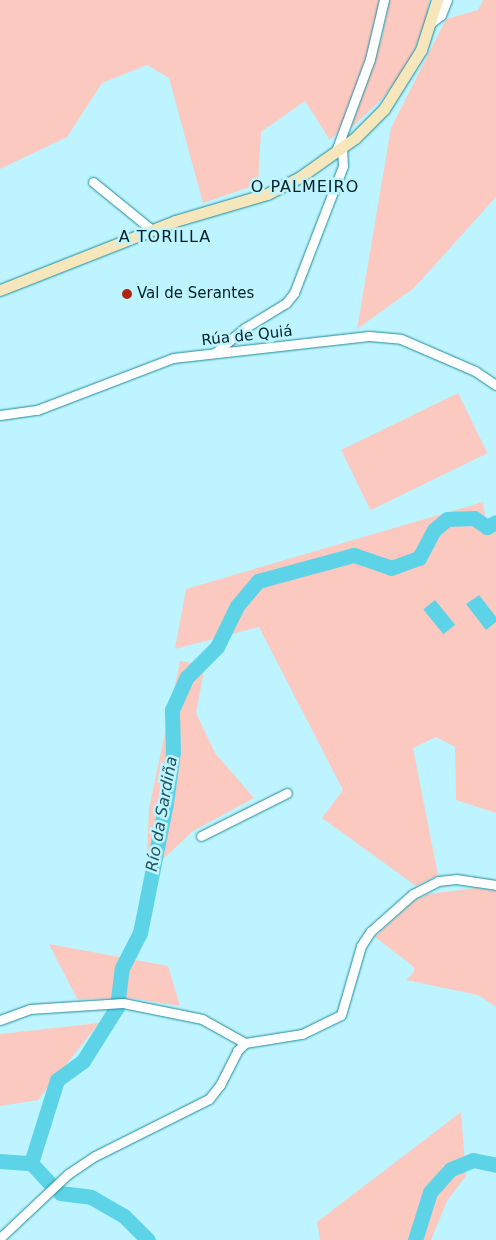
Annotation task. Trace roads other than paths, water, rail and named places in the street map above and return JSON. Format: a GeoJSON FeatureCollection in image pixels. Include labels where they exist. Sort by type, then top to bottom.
{"type":"FeatureCollection","features":[{"type":"Feature","properties":{"kind":"main road"},"geometry":{"type":"LineString","coordinates":[[0,290],[152,230],[278,190],[339,149],[384,109],[409,74],[432,22],[437,0]]}},
{"type":"Feature","properties":{"kind":"street"},"geometry":{"type":"LineString","coordinates":[[216,352],[245,328],[286,303],[294,293],[343,166],[339,149],[370,59],[384,0]]}},
{"type":"Feature","properties":{"kind":"street"},"geometry":{"type":"LineString","coordinates":[[432,22],[441,15],[447,0]]}},
{"type":"Feature","properties":{"kind":"street"},"geometry":{"type":"LineString","coordinates":[[93,182],[152,230]]}},
{"type":"Feature","properties":{"kind":"street","name":"Rúa de Quiá"},"geometry":{"type":"LineString","coordinates":[[0,415],[37,410],[173,358],[216,352],[386,336],[475,371],[496,385]]}},
{"type":"Feature","properties":{"kind":"street"},"geometry":{"type":"LineString","coordinates":[[201,836],[287,793]]}},
{"type":"Feature","properties":{"kind":"street"},"geometry":{"type":"LineString","coordinates":[[0,1238],[68,1174],[95,1156],[209,1099],[220,1085],[237,1051],[245,1043],[302,1034],[340,1015],[361,946],[370,932],[413,894],[438,881],[456,879],[496,885]]}},
{"type":"Feature","properties":{"kind":"street"},"geometry":{"type":"LineString","coordinates":[[0,1020],[30,1009],[123,1003],[202,1019],[245,1043]]}},
{"type":"Feature","properties":{"kind":"water"},"geometry":{"type":"Polygon","coordinates":[[[479,595],[496,617],[496,622],[486,630],[466,604],[479,595]]]}},
{"type":"Feature","properties":{"kind":"water"},"geometry":{"type":"Polygon","coordinates":[[[435,600],[455,625],[443,634],[423,609],[435,600]]]}},
{"type":"Feature","properties":{"kind":"waterway","name":"Río da Sardiña"},"geometry":{"type":"LineString","coordinates":[[0,1161],[31,1163],[57,1080],[83,1061],[117,1007],[122,968],[140,933],[166,803],[173,752],[172,710],[187,677],[217,647],[237,606],[258,581],[354,555],[391,568],[419,558],[434,530],[447,519],[474,518],[487,527],[496,522]]}},
{"type":"Feature","properties":{"kind":"waterway"},"geometry":{"type":"LineString","coordinates":[[415,1240],[430,1192],[451,1169],[473,1160],[496,1165]]}},
{"type":"Feature","properties":{"kind":"waterway"},"geometry":{"type":"LineString","coordinates":[[31,1163],[49,1182]]}},
{"type":"Feature","properties":{"kind":"waterway"},"geometry":{"type":"LineString","coordinates":[[60,1193],[91,1197],[124,1216],[148,1240]]}},
{"type":"Feature","properties":{"kind":"place","name":"Val de Serantes"},"geometry":{"type":"Point","coordinates":[127,294]}},
{"type":"Feature","properties":{"kind":"district","name":"O PALMEIRO"},"geometry":{"type":"Point","coordinates":[305,187]}},
{"type":"Feature","properties":{"kind":"district","name":"A TORILLA"},"geometry":{"type":"Point","coordinates":[165,237]}}]}
